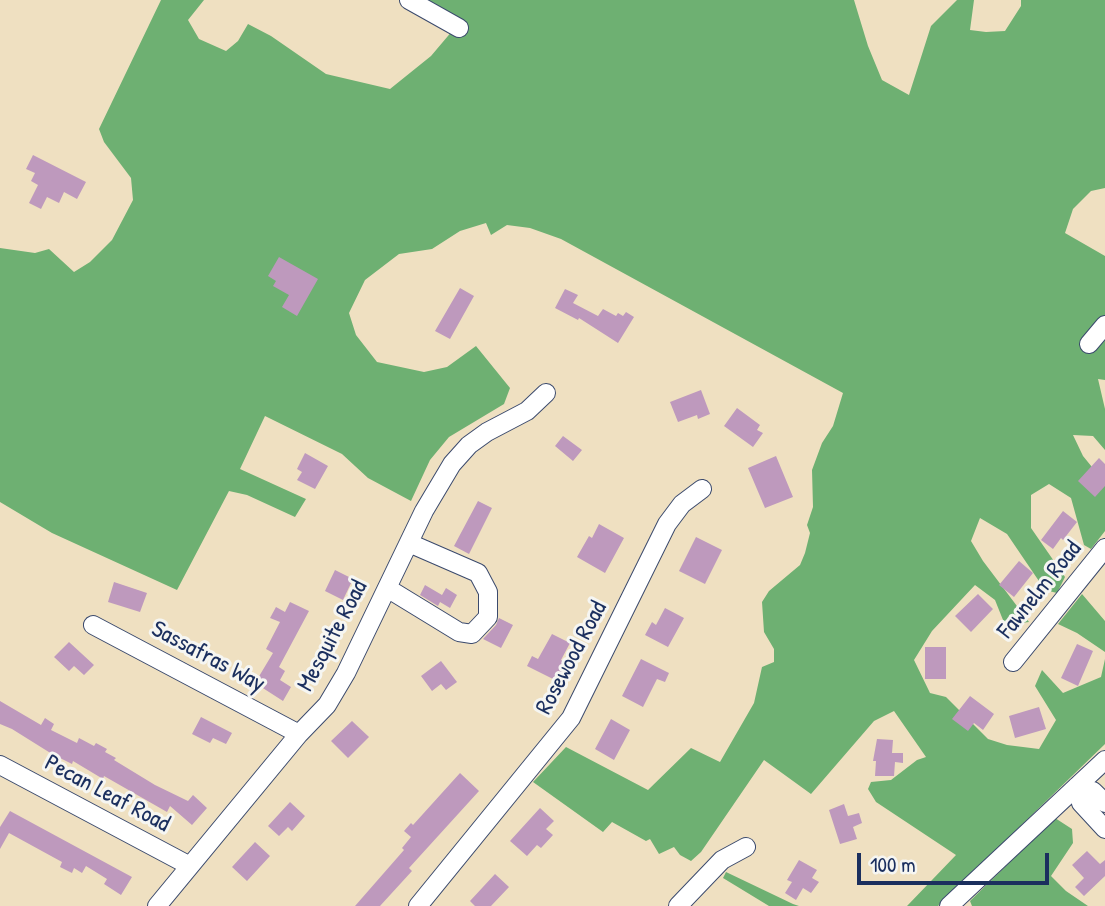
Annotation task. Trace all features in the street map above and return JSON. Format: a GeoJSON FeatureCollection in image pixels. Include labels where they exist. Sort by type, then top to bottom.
{"type":"FeatureCollection","features":[{"type":"Feature","properties":{"kind":"street"},"geometry":{"type":"LineString","coordinates":[[409,0],[459,28]]}},
{"type":"Feature","properties":{"kind":"street"},"geometry":{"type":"LineString","coordinates":[[1089,344],[1105,325]]}},
{"type":"Feature","properties":{"kind":"street","name":"Mesquite Road"},"geometry":{"type":"LineString","coordinates":[[157,906],[299,734],[327,705],[346,673],[437,486],[452,464],[469,445],[486,432],[527,411],[546,393]]}},
{"type":"Feature","properties":{"kind":"street","name":"Rosewood Road"},"geometry":{"type":"LineString","coordinates":[[418,906],[571,718],[667,524],[682,504],[702,489]]}},
{"type":"Feature","properties":{"kind":"street"},"geometry":{"type":"LineString","coordinates":[[387,587],[459,632],[472,634],[488,617],[488,592],[478,573],[409,543]]}},
{"type":"Feature","properties":{"kind":"street","name":"Fawnelm Road"},"geometry":{"type":"LineString","coordinates":[[1013,662],[1105,548]]}},
{"type":"Feature","properties":{"kind":"street","name":"Sassafras Way"},"geometry":{"type":"LineString","coordinates":[[93,625],[299,734]]}},
{"type":"Feature","properties":{"kind":"street"},"geometry":{"type":"LineString","coordinates":[[949,906],[1105,760]]}},
{"type":"Feature","properties":{"kind":"street","name":"Pecan Leaf Road"},"geometry":{"type":"LineString","coordinates":[[0,765],[190,866]]}},
{"type":"Feature","properties":{"kind":"street"},"geometry":{"type":"LineString","coordinates":[[1077,786],[1093,791],[1105,803]]}},
{"type":"Feature","properties":{"kind":"street"},"geometry":{"type":"LineString","coordinates":[[1077,786],[1080,803],[1105,829]]}},
{"type":"Feature","properties":{"kind":"street"},"geometry":{"type":"LineString","coordinates":[[678,906],[722,860],[746,847]]}},
{"type":"Feature","properties":{"kind":"green space"},"geometry":{"type":"Polygon","coordinates":[[[161,0],[204,0],[188,20],[199,39],[226,51],[238,41],[248,24],[271,36],[326,74],[390,89],[431,56],[453,30],[449,12],[427,0],[854,0],[882,80],[909,95],[931,26],[957,0],[974,0],[970,30],[986,32],[1005,31],[1021,6],[1021,0],[1105,0],[1105,188],[1091,191],[1073,209],[1065,233],[1105,256],[1105,380],[1098,379],[1105,409],[1105,450],[1093,436],[1073,435],[1083,456],[1105,483],[1105,531],[1091,549],[1084,545],[1071,498],[1049,484],[1031,495],[1031,528],[1065,577],[1057,593],[1045,590],[1007,534],[980,518],[971,541],[1029,622],[1005,625],[995,600],[975,585],[932,631],[914,660],[930,693],[946,697],[988,739],[1007,745],[1039,749],[1056,720],[1035,686],[1042,670],[1063,693],[1101,677],[1105,659],[1105,744],[938,906],[907,906],[956,855],[876,802],[868,789],[871,782],[891,780],[917,760],[926,757],[894,711],[874,721],[811,794],[764,760],[701,852],[691,861],[680,855],[674,847],[659,854],[650,839],[646,841],[612,822],[603,832],[533,782],[566,747],[648,790],[691,748],[720,762],[754,703],[762,667],[774,662],[774,649],[764,632],[762,602],[769,591],[800,565],[805,553],[810,533],[807,525],[813,507],[812,470],[822,443],[833,426],[843,393],[561,239],[530,228],[507,225],[491,235],[486,223],[460,231],[432,249],[399,254],[365,280],[349,313],[356,335],[377,362],[424,372],[447,367],[476,346],[510,388],[504,404],[449,437],[430,460],[411,501],[368,478],[342,454],[265,416],[240,469],[306,499],[295,517],[247,495],[229,491],[177,590],[52,533],[0,502],[0,248],[35,253],[49,249],[74,272],[90,262],[112,240],[133,200],[131,178],[104,142],[99,129],[161,0]]]}},
{"type":"Feature","properties":{"kind":"green space"},"geometry":{"type":"Polygon","coordinates":[[[1082,594],[1105,621],[1105,652],[1058,624],[1082,594]]]}},
{"type":"Feature","properties":{"kind":"green space"},"geometry":{"type":"Polygon","coordinates":[[[1055,818],[1072,829],[1073,843],[1051,876],[1066,891],[1088,906],[972,906],[970,901],[1055,818]]]}},
{"type":"Feature","properties":{"kind":"green space"},"geometry":{"type":"Polygon","coordinates":[[[726,872],[799,906],[769,906],[723,878],[726,872]]]}},
{"type":"Feature","properties":{"kind":"building"},"geometry":{"type":"Polygon","coordinates":[[[33,155],[86,182],[77,199],[64,192],[59,203],[47,197],[41,209],[29,203],[38,185],[31,181],[35,173],[26,169],[33,155]]]}},
{"type":"Feature","properties":{"kind":"building"},"geometry":{"type":"Polygon","coordinates":[[[279,257],[318,279],[297,316],[282,307],[289,295],[273,286],[276,281],[268,276],[279,257]]]}},
{"type":"Feature","properties":{"kind":"building"},"geometry":{"type":"Polygon","coordinates":[[[460,288],[474,296],[450,339],[435,331],[460,288]]]}},
{"type":"Feature","properties":{"kind":"building"},"geometry":{"type":"Polygon","coordinates":[[[565,289],[578,295],[573,303],[598,316],[603,309],[616,316],[618,313],[623,316],[626,312],[634,317],[618,343],[579,318],[578,320],[555,308],[565,289]]]}},
{"type":"Feature","properties":{"kind":"building"},"geometry":{"type":"Polygon","coordinates":[[[701,390],[710,414],[698,419],[697,415],[678,422],[670,402],[701,390]]]}},
{"type":"Feature","properties":{"kind":"building"},"geometry":{"type":"Polygon","coordinates":[[[737,408],[760,425],[757,430],[763,433],[753,447],[724,426],[737,408]]]}},
{"type":"Feature","properties":{"kind":"building"},"geometry":{"type":"Polygon","coordinates":[[[563,436],[582,450],[573,461],[555,446],[563,436]]]}},
{"type":"Feature","properties":{"kind":"building"},"geometry":{"type":"Polygon","coordinates":[[[305,453],[328,466],[315,489],[297,480],[302,472],[297,469],[305,453]]]}},
{"type":"Feature","properties":{"kind":"building"},"geometry":{"type":"Polygon","coordinates":[[[776,456],[793,497],[765,508],[748,468],[776,456]]]}},
{"type":"Feature","properties":{"kind":"building"},"geometry":{"type":"Polygon","coordinates":[[[1099,458],[1105,464],[1105,486],[1095,497],[1078,481],[1099,458]]]}},
{"type":"Feature","properties":{"kind":"building"},"geometry":{"type":"Polygon","coordinates":[[[478,501],[492,508],[469,554],[454,546],[478,501]]]}},
{"type":"Feature","properties":{"kind":"building"},"geometry":{"type":"Polygon","coordinates":[[[1063,511],[1077,522],[1053,549],[1041,540],[1063,511]]]}},
{"type":"Feature","properties":{"kind":"building"},"geometry":{"type":"Polygon","coordinates":[[[599,524],[624,538],[605,573],[577,557],[599,524]]]}},
{"type":"Feature","properties":{"kind":"building"},"geometry":{"type":"Polygon","coordinates":[[[696,537],[722,550],[705,584],[679,571],[696,537]]]}},
{"type":"Feature","properties":{"kind":"building"},"geometry":{"type":"Polygon","coordinates":[[[1019,561],[1033,573],[1014,597],[999,585],[1019,561]]]}},
{"type":"Feature","properties":{"kind":"building"},"geometry":{"type":"Polygon","coordinates":[[[335,570],[353,579],[343,600],[325,591],[335,570]]]}},
{"type":"Feature","properties":{"kind":"building"},"geometry":{"type":"Polygon","coordinates":[[[114,582],[147,593],[140,612],[108,602],[114,582]]]}},
{"type":"Feature","properties":{"kind":"building"},"geometry":{"type":"Polygon","coordinates":[[[425,585],[442,595],[446,588],[457,595],[450,608],[440,602],[438,606],[420,595],[425,585]]]}},
{"type":"Feature","properties":{"kind":"building"},"geometry":{"type":"Polygon","coordinates":[[[978,594],[993,609],[971,632],[955,616],[978,594]]]}},
{"type":"Feature","properties":{"kind":"building"},"geometry":{"type":"Polygon","coordinates":[[[290,602],[309,611],[279,667],[285,671],[280,680],[291,687],[283,701],[255,683],[273,653],[266,649],[280,622],[270,618],[276,607],[285,612],[290,602]]]}},
{"type":"Feature","properties":{"kind":"building"},"geometry":{"type":"Polygon","coordinates":[[[665,608],[684,618],[668,647],[645,635],[652,622],[656,625],[665,608]]]}},
{"type":"Feature","properties":{"kind":"building"},"geometry":{"type":"Polygon","coordinates":[[[499,618],[513,625],[501,648],[483,639],[499,618]]]}},
{"type":"Feature","properties":{"kind":"building"},"geometry":{"type":"Polygon","coordinates":[[[552,634],[570,643],[561,660],[566,663],[557,681],[527,666],[532,656],[538,659],[552,634]]]}},
{"type":"Feature","properties":{"kind":"building"},"geometry":{"type":"Polygon","coordinates":[[[69,642],[94,665],[84,675],[74,666],[69,671],[54,657],[69,642]]]}},
{"type":"Feature","properties":{"kind":"building"},"geometry":{"type":"Polygon","coordinates":[[[1077,644],[1093,651],[1078,686],[1061,678],[1077,644]]]}},
{"type":"Feature","properties":{"kind":"building"},"geometry":{"type":"Polygon","coordinates":[[[925,647],[946,647],[946,679],[925,679],[925,647]]]}},
{"type":"Feature","properties":{"kind":"building"},"geometry":{"type":"Polygon","coordinates":[[[641,659],[669,673],[665,682],[657,679],[643,707],[622,696],[641,659]]]}},
{"type":"Feature","properties":{"kind":"building"},"geometry":{"type":"Polygon","coordinates":[[[441,661],[457,682],[446,690],[441,684],[432,691],[421,676],[441,661]]]}},
{"type":"Feature","properties":{"kind":"building"},"geometry":{"type":"Polygon","coordinates":[[[970,696],[994,714],[983,730],[974,723],[968,731],[952,719],[970,696]]]}},
{"type":"Feature","properties":{"kind":"building"},"geometry":{"type":"Polygon","coordinates":[[[0,701],[41,725],[45,718],[54,724],[51,730],[77,743],[79,738],[94,746],[96,743],[107,749],[105,752],[116,758],[114,760],[155,785],[188,801],[193,795],[207,808],[192,825],[170,806],[167,812],[104,776],[103,779],[73,761],[72,764],[52,754],[0,724],[0,701]]]}},
{"type":"Feature","properties":{"kind":"building"},"geometry":{"type":"Polygon","coordinates":[[[1039,707],[1046,729],[1015,738],[1009,716],[1039,707]]]}},
{"type":"Feature","properties":{"kind":"building"},"geometry":{"type":"Polygon","coordinates":[[[201,717],[232,733],[226,744],[213,738],[210,743],[192,734],[201,717]]]}},
{"type":"Feature","properties":{"kind":"building"},"geometry":{"type":"Polygon","coordinates":[[[611,719],[630,730],[614,760],[595,749],[611,719]]]}},
{"type":"Feature","properties":{"kind":"building"},"geometry":{"type":"Polygon","coordinates":[[[352,721],[369,737],[348,758],[331,741],[352,721]]]}},
{"type":"Feature","properties":{"kind":"building"},"geometry":{"type":"Polygon","coordinates":[[[877,739],[893,740],[892,753],[903,753],[903,763],[895,762],[894,776],[875,776],[876,761],[873,761],[877,739]]]}},
{"type":"Feature","properties":{"kind":"building"},"geometry":{"type":"Polygon","coordinates":[[[460,773],[479,791],[409,868],[412,871],[380,906],[355,906],[404,850],[402,848],[411,837],[404,831],[411,823],[413,825],[460,773]]]}},
{"type":"Feature","properties":{"kind":"building"},"geometry":{"type":"Polygon","coordinates":[[[290,802],[305,816],[292,831],[288,827],[279,836],[268,826],[290,802]]]}},
{"type":"Feature","properties":{"kind":"building"},"geometry":{"type":"Polygon","coordinates":[[[844,804],[848,816],[859,813],[862,823],[853,827],[857,839],[840,844],[829,810],[844,804]]]}},
{"type":"Feature","properties":{"kind":"building"},"geometry":{"type":"Polygon","coordinates":[[[540,808],[554,821],[546,829],[553,835],[541,848],[537,845],[527,856],[510,841],[540,808]]]}},
{"type":"Feature","properties":{"kind":"building"},"geometry":{"type":"Polygon","coordinates":[[[10,811],[132,877],[121,895],[104,884],[107,879],[86,866],[82,873],[74,868],[72,873],[60,867],[62,862],[9,833],[0,849],[0,827],[10,811]]]}},
{"type":"Feature","properties":{"kind":"building"},"geometry":{"type":"Polygon","coordinates":[[[255,842],[270,856],[247,881],[232,867],[255,842]]]}},
{"type":"Feature","properties":{"kind":"building"},"geometry":{"type":"Polygon","coordinates":[[[1087,851],[1100,864],[1105,860],[1105,876],[1084,896],[1075,887],[1084,878],[1072,865],[1087,851]]]}},
{"type":"Feature","properties":{"kind":"building"},"geometry":{"type":"Polygon","coordinates":[[[799,860],[817,870],[812,878],[819,882],[811,893],[803,888],[796,900],[785,893],[792,882],[787,880],[799,860]]]}},
{"type":"Feature","properties":{"kind":"building"},"geometry":{"type":"Polygon","coordinates":[[[495,874],[509,887],[491,906],[475,906],[470,901],[495,874]]]}}]}
